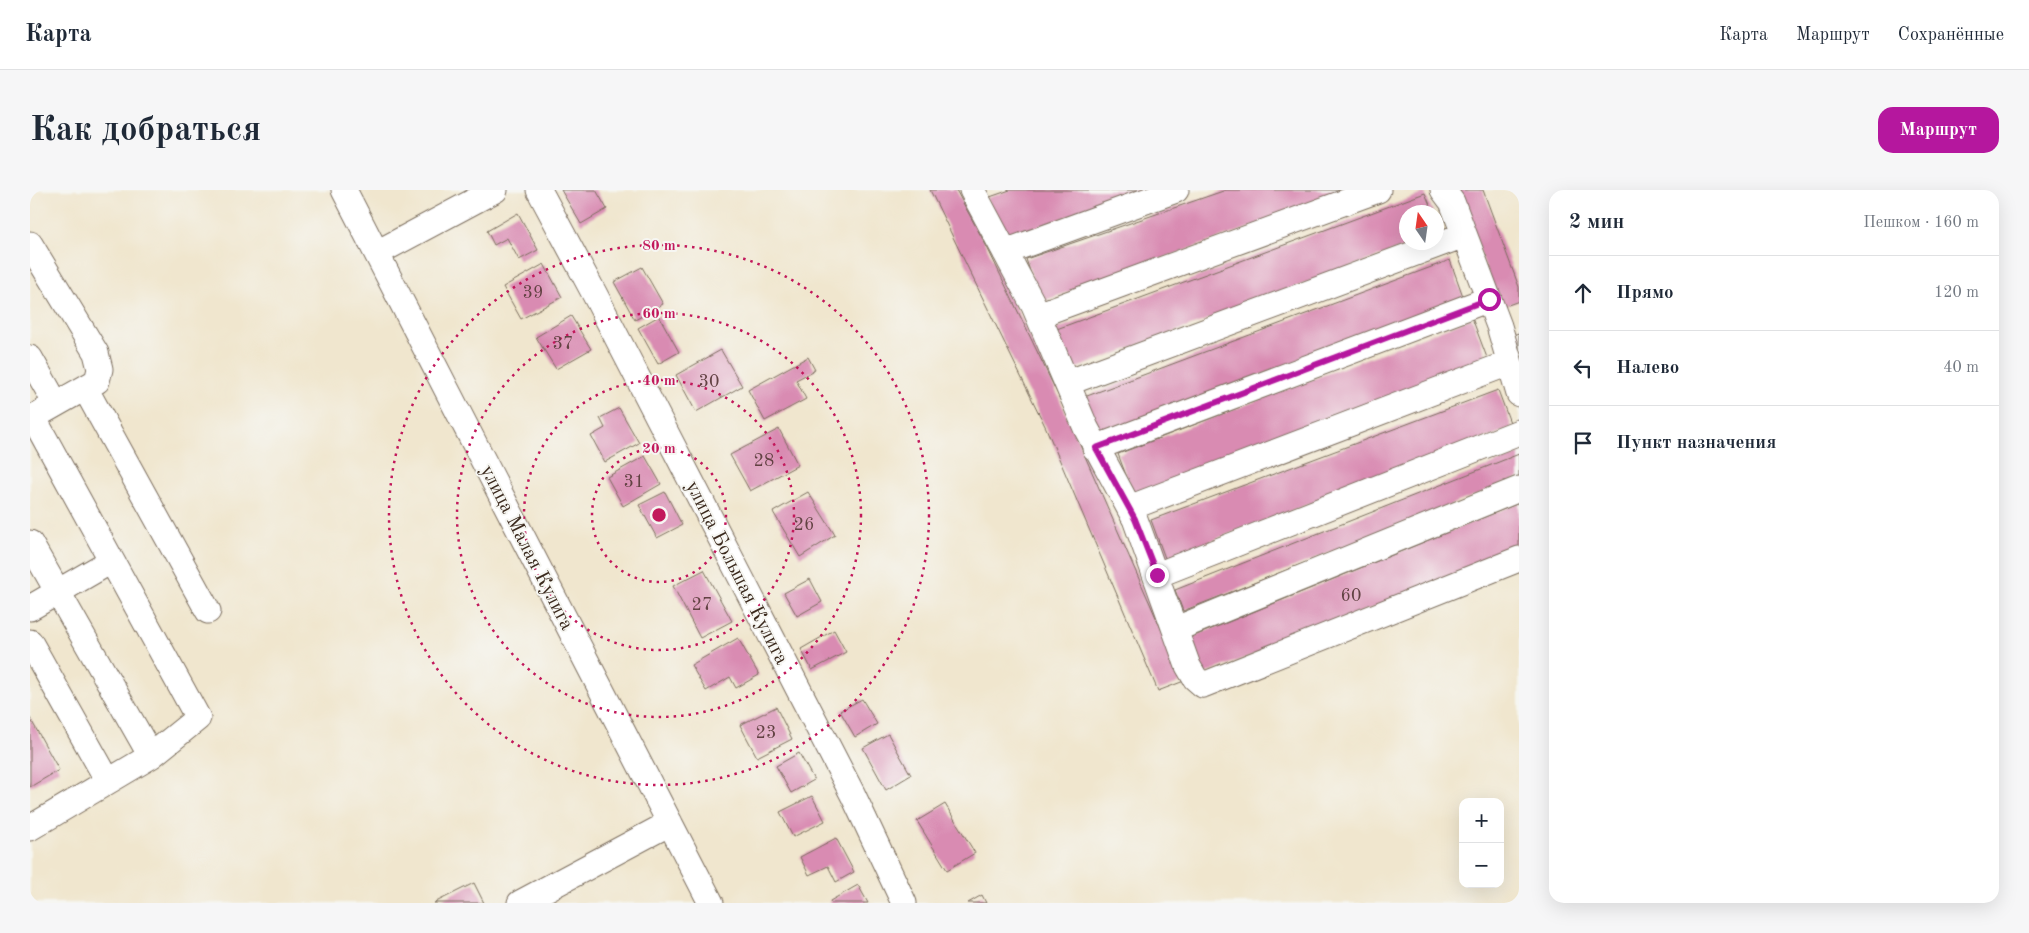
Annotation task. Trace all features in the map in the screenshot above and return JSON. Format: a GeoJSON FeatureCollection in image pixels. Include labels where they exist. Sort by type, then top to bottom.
{"type":"FeatureCollection","features":[{"type":"Feature","properties":{"kind":"street","name":"улица Малая Кулига"},"geometry":{"type":"LineString","coordinates":[[344,190],[712,903]]}},
{"type":"Feature","properties":{"kind":"street"},"geometry":{"type":"LineString","coordinates":[[377,253],[494,190]]}},
{"type":"Feature","properties":{"kind":"street","name":"улица Большая Кулига"},"geometry":{"type":"LineString","coordinates":[[538,190],[594,293],[853,795],[904,903]]}},
{"type":"Feature","properties":{"kind":"street"},"geometry":{"type":"LineString","coordinates":[[972,190],[1038,315],[1096,448],[1129,508],[1157,575],[1188,666],[1195,678],[1203,685],[1519,559]]}},
{"type":"Feature","properties":{"kind":"street"},"geometry":{"type":"LineString","coordinates":[[1005,252],[1176,190]]}},
{"type":"Feature","properties":{"kind":"street"},"geometry":{"type":"LineString","coordinates":[[1038,315],[1378,190]]}},
{"type":"Feature","properties":{"kind":"street"},"geometry":{"type":"LineString","coordinates":[[1443,190],[1452,202],[1489,299],[1509,322],[1509,363],[1519,394]]}},
{"type":"Feature","properties":{"kind":"street"},"geometry":{"type":"LineString","coordinates":[[1067,383],[1464,235]]}},
{"type":"Feature","properties":{"kind":"street"},"geometry":{"type":"LineString","coordinates":[[30,244],[97,357],[99,378],[97,381],[32,418],[198,718],[150,756],[30,828]]}},
{"type":"Feature","properties":{"kind":"street"},"geometry":{"type":"LineString","coordinates":[[1096,448],[1489,299]]}},
{"type":"Feature","properties":{"kind":"street"},"geometry":{"type":"LineString","coordinates":[[30,358],[56,404]]}},
{"type":"Feature","properties":{"kind":"street"},"geometry":{"type":"LineString","coordinates":[[1129,508],[1509,363]]}},
{"type":"Feature","properties":{"kind":"street"},"geometry":{"type":"LineString","coordinates":[[85,388],[208,611]]}},
{"type":"Feature","properties":{"kind":"street"},"geometry":{"type":"LineString","coordinates":[[1157,575],[1519,432]]}},
{"type":"Feature","properties":{"kind":"street"},"geometry":{"type":"LineString","coordinates":[[1176,629],[1519,489]]}},
{"type":"Feature","properties":{"kind":"street"},"geometry":{"type":"LineString","coordinates":[[30,543],[150,756]]}},
{"type":"Feature","properties":{"kind":"street"},"geometry":{"type":"LineString","coordinates":[[30,608],[111,561]]}},
{"type":"Feature","properties":{"kind":"street"},"geometry":{"type":"LineString","coordinates":[[30,642],[108,781]]}},
{"type":"Feature","properties":{"kind":"street"},"geometry":{"type":"LineString","coordinates":[[520,903],[670,823]]}},
{"type":"Feature","properties":{"kind":"building"},"geometry":{"type":"Polygon","coordinates":[[[561,190],[596,190],[607,209],[581,224],[561,190]]]}},
{"type":"Feature","properties":{"kind":"building"},"geometry":{"type":"Polygon","coordinates":[[[930,190],[956,190],[987,247],[1058,395],[1184,681],[1158,691],[1046,428],[930,190]]]}},
{"type":"Feature","properties":{"kind":"building"},"geometry":{"type":"Polygon","coordinates":[[[1010,190],[1142,190],[1002,240],[987,198],[1010,190]]]}},
{"type":"Feature","properties":{"kind":"building"},"geometry":{"type":"Polygon","coordinates":[[[1226,190],[1356,190],[1040,302],[1026,259],[1226,190]]]}},
{"type":"Feature","properties":{"kind":"building"},"geometry":{"type":"Polygon","coordinates":[[[1458,190],[1483,190],[1519,287],[1519,301],[1500,308],[1458,190]]]}},
{"type":"Feature","properties":{"kind":"building"},"geometry":{"type":"Polygon","coordinates":[[[1425,193],[1430,205],[1399,205],[1399,249],[1069,371],[1054,330],[1425,193]]]}},
{"type":"Feature","properties":{"kind":"building"},"geometry":{"type":"Polygon","coordinates":[[[518,213],[538,250],[519,260],[507,238],[494,245],[487,231],[518,213]]]}},
{"type":"Feature","properties":{"kind":"building"},"geometry":{"type":"Polygon","coordinates":[[[1450,260],[1464,299],[1094,438],[1079,399],[1450,260]]]}},
{"type":"Feature","properties":{"kind":"building"},"geometry":{"type":"Polygon","coordinates":[[[544,264],[562,297],[521,319],[503,287],[544,264]]]}},
{"type":"Feature","properties":{"kind":"building"},"geometry":{"type":"Polygon","coordinates":[[[642,267],[663,304],[635,320],[614,282],[642,267]]]}},
{"type":"Feature","properties":{"kind":"building"},"geometry":{"type":"Polygon","coordinates":[[[571,316],[591,349],[556,369],[536,337],[571,316]]]}},
{"type":"Feature","properties":{"kind":"building"},"geometry":{"type":"Polygon","coordinates":[[[659,316],[679,352],[658,364],[638,328],[659,316]]]}},
{"type":"Feature","properties":{"kind":"building"},"geometry":{"type":"Polygon","coordinates":[[[1472,318],[1489,363],[1135,499],[1118,454],[1472,318]]]}},
{"type":"Feature","properties":{"kind":"building"},"geometry":{"type":"Polygon","coordinates":[[[1519,333],[1519,354],[1512,335],[1519,333]]]}},
{"type":"Feature","properties":{"kind":"building"},"geometry":{"type":"Polygon","coordinates":[[[721,350],[742,386],[696,412],[676,375],[721,350]]]}},
{"type":"Feature","properties":{"kind":"building"},"geometry":{"type":"Polygon","coordinates":[[[808,357],[815,370],[796,380],[806,399],[765,421],[748,390],[808,357]]]}},
{"type":"Feature","properties":{"kind":"building"},"geometry":{"type":"Polygon","coordinates":[[[1498,390],[1512,428],[1165,558],[1151,520],[1498,390]]]}},
{"type":"Feature","properties":{"kind":"building"},"geometry":{"type":"Polygon","coordinates":[[[619,408],[639,443],[605,462],[591,436],[605,428],[600,418],[619,408]]]}},
{"type":"Feature","properties":{"kind":"building"},"geometry":{"type":"Polygon","coordinates":[[[779,429],[798,465],[750,491],[730,455],[779,429]]]}},
{"type":"Feature","properties":{"kind":"building"},"geometry":{"type":"Polygon","coordinates":[[[1519,454],[1519,478],[1183,611],[1175,590],[1519,454]]]}},
{"type":"Feature","properties":{"kind":"building"},"geometry":{"type":"Polygon","coordinates":[[[645,456],[661,484],[623,506],[607,477],[645,456]]]}},
{"type":"Feature","properties":{"kind":"building"},"geometry":{"type":"Polygon","coordinates":[[[665,492],[682,525],[657,538],[639,505],[665,492]]]}},
{"type":"Feature","properties":{"kind":"building"},"geometry":{"type":"Polygon","coordinates":[[[808,492],[835,535],[800,557],[773,512],[808,492]]]}},
{"type":"Feature","properties":{"kind":"building"},"geometry":{"type":"Polygon","coordinates":[[[1519,503],[1519,550],[1202,675],[1187,639],[1519,503]]]}},
{"type":"Feature","properties":{"kind":"building"},"geometry":{"type":"Polygon","coordinates":[[[704,570],[732,621],[700,638],[673,586],[704,570]]]}},
{"type":"Feature","properties":{"kind":"building"},"geometry":{"type":"Polygon","coordinates":[[[810,579],[822,602],[797,616],[784,593],[810,579]]]}},
{"type":"Feature","properties":{"kind":"building"},"geometry":{"type":"Polygon","coordinates":[[[834,630],[846,652],[812,670],[801,649],[834,630]]]}},
{"type":"Feature","properties":{"kind":"building"},"geometry":{"type":"Polygon","coordinates":[[[738,638],[759,675],[736,688],[730,677],[706,691],[691,665],[738,638]]]}},
{"type":"Feature","properties":{"kind":"building"},"geometry":{"type":"Polygon","coordinates":[[[862,699],[877,724],[855,737],[840,711],[862,699]]]}},
{"type":"Feature","properties":{"kind":"building"},"geometry":{"type":"Polygon","coordinates":[[[776,707],[792,739],[757,757],[740,725],[776,707]]]}},
{"type":"Feature","properties":{"kind":"building"},"geometry":{"type":"Polygon","coordinates":[[[30,718],[59,770],[30,787],[30,718]]]}},
{"type":"Feature","properties":{"kind":"building"},"geometry":{"type":"Polygon","coordinates":[[[888,734],[911,775],[886,790],[863,748],[888,734]]]}},
{"type":"Feature","properties":{"kind":"building"},"geometry":{"type":"Polygon","coordinates":[[[799,753],[814,780],[791,793],[776,766],[799,753]]]}},
{"type":"Feature","properties":{"kind":"building"},"geometry":{"type":"Polygon","coordinates":[[[812,796],[825,821],[793,837],[780,812],[812,796]]]}},
{"type":"Feature","properties":{"kind":"building"},"geometry":{"type":"Polygon","coordinates":[[[945,804],[975,853],[947,870],[917,821],[945,804]]]}},
{"type":"Feature","properties":{"kind":"building"},"geometry":{"type":"Polygon","coordinates":[[[836,838],[854,872],[836,882],[828,866],[809,875],[800,857],[836,838]]]}},
{"type":"Feature","properties":{"kind":"building"},"geometry":{"type":"Polygon","coordinates":[[[474,883],[484,903],[434,903],[474,883]]]}},
{"type":"Feature","properties":{"kind":"building"},"geometry":{"type":"Polygon","coordinates":[[[858,885],[868,903],[831,903],[830,901],[858,885]]]}},
{"type":"Feature","properties":{"kind":"building"},"geometry":{"type":"Polygon","coordinates":[[[982,895],[986,903],[968,903],[982,895]]]}},
{"type":"Feature","properties":{"kind":"route"},"geometry":{"type":"LineString","coordinates":[[1157,575],[1135,519],[1096,448],[1489,299]]}}]}
